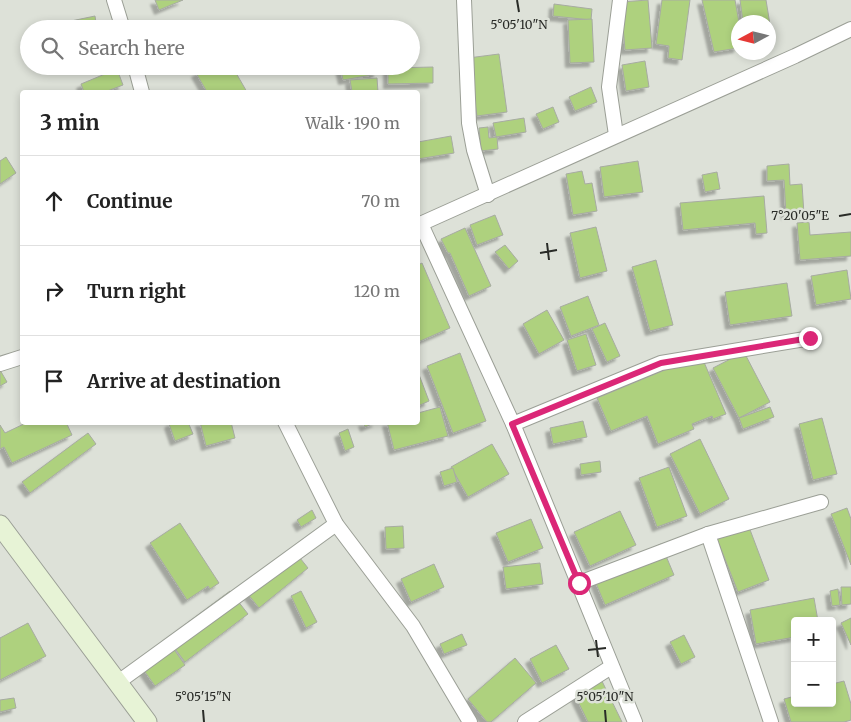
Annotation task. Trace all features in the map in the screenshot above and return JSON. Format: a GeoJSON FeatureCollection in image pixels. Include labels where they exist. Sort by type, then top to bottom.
{"type":"FeatureCollection","features":[{"type":"Feature","properties":{"kind":"main road"},"geometry":{"type":"LineString","coordinates":[[0,525],[147,722]]}},
{"type":"Feature","properties":{"kind":"street"},"geometry":{"type":"LineString","coordinates":[[114,0],[120,20]]}},
{"type":"Feature","properties":{"kind":"street"},"geometry":{"type":"LineString","coordinates":[[464,0],[469,123],[474,150],[488,194]]}},
{"type":"Feature","properties":{"kind":"street"},"geometry":{"type":"LineString","coordinates":[[616,135],[609,88],[620,0]]}},
{"type":"Feature","properties":{"kind":"street"},"geometry":{"type":"LineString","coordinates":[[420,225],[851,29]]}},
{"type":"Feature","properties":{"kind":"street"},"geometry":{"type":"LineString","coordinates":[[137,75],[141,90]]}},
{"type":"Feature","properties":{"kind":"street"},"geometry":{"type":"LineString","coordinates":[[420,227],[512,424],[635,722]]}},
{"type":"Feature","properties":{"kind":"street"},"geometry":{"type":"LineString","coordinates":[[512,424],[661,363],[810,338]]}},
{"type":"Feature","properties":{"kind":"street"},"geometry":{"type":"LineString","coordinates":[[0,364],[20,358]]}},
{"type":"Feature","properties":{"kind":"street"},"geometry":{"type":"LineString","coordinates":[[286,425],[336,524],[413,626],[470,722]]}},
{"type":"Feature","properties":{"kind":"street"},"geometry":{"type":"LineString","coordinates":[[579,583],[708,534],[821,502]]}},
{"type":"Feature","properties":{"kind":"street"},"geometry":{"type":"LineString","coordinates":[[117,683],[336,524]]}},
{"type":"Feature","properties":{"kind":"street"},"geometry":{"type":"LineString","coordinates":[[708,534],[771,722]]}},
{"type":"Feature","properties":{"kind":"street"},"geometry":{"type":"LineString","coordinates":[[525,722],[611,667]]}},
{"type":"Feature","properties":{"kind":"building"},"geometry":{"type":"Polygon","coordinates":[[[155,0],[183,0],[159,10],[155,0]]]}},
{"type":"Feature","properties":{"kind":"building"},"geometry":{"type":"Polygon","coordinates":[[[648,0],[652,48],[625,50],[621,2],[648,0]]]}},
{"type":"Feature","properties":{"kind":"building"},"geometry":{"type":"Polygon","coordinates":[[[662,0],[690,0],[682,60],[668,58],[669,46],[656,44],[662,0]]]}},
{"type":"Feature","properties":{"kind":"building"},"geometry":{"type":"Polygon","coordinates":[[[702,0],[735,0],[738,15],[731,15],[731,49],[714,52],[702,0]]]}},
{"type":"Feature","properties":{"kind":"building"},"geometry":{"type":"Polygon","coordinates":[[[740,0],[766,0],[768,15],[742,15],[740,0]]]}},
{"type":"Feature","properties":{"kind":"building"},"geometry":{"type":"Polygon","coordinates":[[[554,4],[592,9],[591,20],[553,16],[554,4]]]}},
{"type":"Feature","properties":{"kind":"building"},"geometry":{"type":"Polygon","coordinates":[[[95,16],[96,20],[76,20],[95,16]]]}},
{"type":"Feature","properties":{"kind":"building"},"geometry":{"type":"Polygon","coordinates":[[[592,19],[594,62],[570,63],[568,20],[592,19]]]}},
{"type":"Feature","properties":{"kind":"building"},"geometry":{"type":"Polygon","coordinates":[[[499,54],[507,112],[477,116],[468,58],[499,54]]]}},
{"type":"Feature","properties":{"kind":"building"},"geometry":{"type":"Polygon","coordinates":[[[645,61],[649,87],[626,91],[622,65],[645,61]]]}},
{"type":"Feature","properties":{"kind":"building"},"geometry":{"type":"Polygon","coordinates":[[[420,67],[433,67],[433,83],[388,84],[388,75],[420,75],[420,67]]]}},
{"type":"Feature","properties":{"kind":"building"},"geometry":{"type":"Polygon","coordinates":[[[103,75],[119,75],[123,85],[110,90],[83,90],[81,84],[103,75]]]}},
{"type":"Feature","properties":{"kind":"building"},"geometry":{"type":"Polygon","coordinates":[[[197,75],[237,75],[246,90],[206,90],[197,75]]]}},
{"type":"Feature","properties":{"kind":"building"},"geometry":{"type":"Polygon","coordinates":[[[342,75],[372,75],[343,80],[342,75]]]}},
{"type":"Feature","properties":{"kind":"building"},"geometry":{"type":"Polygon","coordinates":[[[377,78],[378,90],[352,90],[350,80],[377,78]]]}},
{"type":"Feature","properties":{"kind":"building"},"geometry":{"type":"Polygon","coordinates":[[[591,87],[597,102],[575,111],[569,97],[591,87]]]}},
{"type":"Feature","properties":{"kind":"building"},"geometry":{"type":"Polygon","coordinates":[[[553,107],[559,122],[543,129],[536,114],[553,107]]]}},
{"type":"Feature","properties":{"kind":"building"},"geometry":{"type":"Polygon","coordinates":[[[524,118],[526,132],[496,137],[493,123],[524,118]]]}},
{"type":"Feature","properties":{"kind":"building"},"geometry":{"type":"Polygon","coordinates":[[[488,127],[489,138],[497,137],[498,149],[481,151],[479,128],[488,127]]]}},
{"type":"Feature","properties":{"kind":"building"},"geometry":{"type":"Polygon","coordinates":[[[451,136],[454,153],[420,159],[420,142],[451,136]]]}},
{"type":"Feature","properties":{"kind":"building"},"geometry":{"type":"Polygon","coordinates":[[[6,157],[16,173],[0,184],[0,161],[6,157]]]}},
{"type":"Feature","properties":{"kind":"building"},"geometry":{"type":"Polygon","coordinates":[[[638,161],[643,192],[604,197],[600,167],[638,161]]]}},
{"type":"Feature","properties":{"kind":"building"},"geometry":{"type":"Polygon","coordinates":[[[789,164],[790,185],[802,184],[804,214],[786,215],[784,180],[767,181],[767,166],[789,164]]]}},
{"type":"Feature","properties":{"kind":"building"},"geometry":{"type":"Polygon","coordinates":[[[582,171],[585,184],[592,183],[597,211],[573,215],[566,174],[582,171]]]}},
{"type":"Feature","properties":{"kind":"building"},"geometry":{"type":"Polygon","coordinates":[[[717,172],[720,189],[705,192],[702,175],[717,172]]]}},
{"type":"Feature","properties":{"kind":"building"},"geometry":{"type":"Polygon","coordinates":[[[764,196],[767,233],[756,234],[755,223],[683,230],[680,203],[764,196]]]}},
{"type":"Feature","properties":{"kind":"building"},"geometry":{"type":"Polygon","coordinates":[[[495,215],[503,235],[477,245],[470,225],[495,215]]]}},
{"type":"Feature","properties":{"kind":"building"},"geometry":{"type":"Polygon","coordinates":[[[809,222],[810,235],[851,232],[851,256],[800,260],[797,223],[809,222]]]}},
{"type":"Feature","properties":{"kind":"building"},"geometry":{"type":"Polygon","coordinates":[[[596,227],[607,271],[580,278],[570,233],[596,227]]]}},
{"type":"Feature","properties":{"kind":"building"},"geometry":{"type":"Polygon","coordinates":[[[465,228],[491,286],[469,296],[450,253],[448,253],[441,239],[465,228]]]}},
{"type":"Feature","properties":{"kind":"building"},"geometry":{"type":"Polygon","coordinates":[[[505,245],[518,261],[509,269],[495,252],[505,245]]]}},
{"type":"Feature","properties":{"kind":"building"},"geometry":{"type":"Polygon","coordinates":[[[656,260],[673,325],[650,331],[632,267],[656,260]]]}},
{"type":"Feature","properties":{"kind":"building"},"geometry":{"type":"Polygon","coordinates":[[[422,263],[450,328],[420,341],[420,264],[422,263]]]}},
{"type":"Feature","properties":{"kind":"building"},"geometry":{"type":"Polygon","coordinates":[[[847,270],[851,299],[816,305],[811,276],[847,270]]]}},
{"type":"Feature","properties":{"kind":"building"},"geometry":{"type":"Polygon","coordinates":[[[787,283],[792,316],[730,325],[725,292],[787,283]]]}},
{"type":"Feature","properties":{"kind":"building"},"geometry":{"type":"Polygon","coordinates":[[[588,296],[599,325],[571,336],[560,307],[588,296]]]}},
{"type":"Feature","properties":{"kind":"building"},"geometry":{"type":"Polygon","coordinates":[[[547,310],[564,340],[539,354],[523,324],[547,310]]]}},
{"type":"Feature","properties":{"kind":"building"},"geometry":{"type":"Polygon","coordinates":[[[605,323],[620,356],[607,362],[592,329],[605,323]]]}},
{"type":"Feature","properties":{"kind":"building"},"geometry":{"type":"Polygon","coordinates":[[[586,334],[596,365],[577,371],[567,340],[586,334]]]}},
{"type":"Feature","properties":{"kind":"building"},"geometry":{"type":"Polygon","coordinates":[[[744,352],[770,402],[739,418],[713,368],[744,352]]]}},
{"type":"Feature","properties":{"kind":"building"},"geometry":{"type":"Polygon","coordinates":[[[460,353],[486,421],[453,433],[427,366],[460,353]]]}},
{"type":"Feature","properties":{"kind":"building"},"geometry":{"type":"Polygon","coordinates":[[[701,355],[726,414],[713,419],[712,416],[692,424],[694,429],[658,444],[647,416],[611,431],[597,398],[701,355]]]}},
{"type":"Feature","properties":{"kind":"building"},"geometry":{"type":"Polygon","coordinates":[[[0,370],[7,382],[0,386],[0,370]]]}},
{"type":"Feature","properties":{"kind":"building"},"geometry":{"type":"Polygon","coordinates":[[[420,377],[429,401],[420,405],[420,377]]]}},
{"type":"Feature","properties":{"kind":"building"},"geometry":{"type":"Polygon","coordinates":[[[440,407],[448,436],[394,450],[388,425],[420,425],[420,412],[440,407]]]}},
{"type":"Feature","properties":{"kind":"building"},"geometry":{"type":"Polygon","coordinates":[[[770,407],[774,417],[743,429],[739,418],[770,407]]]}},
{"type":"Feature","properties":{"kind":"building"},"geometry":{"type":"Polygon","coordinates":[[[822,418],[837,474],[813,480],[799,424],[822,418]]]}},
{"type":"Feature","properties":{"kind":"building"},"geometry":{"type":"Polygon","coordinates":[[[583,421],[587,437],[553,444],[550,428],[583,421]]]}},
{"type":"Feature","properties":{"kind":"building"},"geometry":{"type":"Polygon","coordinates":[[[0,425],[5,433],[22,425],[67,425],[72,435],[12,463],[4,447],[0,449],[0,425]]]}},
{"type":"Feature","properties":{"kind":"building"},"geometry":{"type":"Polygon","coordinates":[[[169,425],[189,425],[193,434],[175,441],[169,425]]]}},
{"type":"Feature","properties":{"kind":"building"},"geometry":{"type":"Polygon","coordinates":[[[201,425],[232,425],[235,438],[206,446],[201,425]]]}},
{"type":"Feature","properties":{"kind":"building"},"geometry":{"type":"Polygon","coordinates":[[[348,429],[354,447],[345,451],[339,433],[348,429]]]}},
{"type":"Feature","properties":{"kind":"building"},"geometry":{"type":"Polygon","coordinates":[[[88,433],[96,444],[30,493],[22,482],[88,433]]]}},
{"type":"Feature","properties":{"kind":"building"},"geometry":{"type":"Polygon","coordinates":[[[700,439],[729,499],[700,514],[670,454],[700,439]]]}},
{"type":"Feature","properties":{"kind":"building"},"geometry":{"type":"Polygon","coordinates":[[[492,444],[509,474],[468,497],[451,467],[492,444]]]}},
{"type":"Feature","properties":{"kind":"building"},"geometry":{"type":"Polygon","coordinates":[[[600,461],[601,472],[581,475],[580,464],[600,461]]]}},
{"type":"Feature","properties":{"kind":"building"},"geometry":{"type":"Polygon","coordinates":[[[669,467],[687,516],[657,527],[639,478],[669,467]]]}},
{"type":"Feature","properties":{"kind":"building"},"geometry":{"type":"Polygon","coordinates":[[[453,468],[457,482],[444,486],[440,472],[453,468]]]}},
{"type":"Feature","properties":{"kind":"building"},"geometry":{"type":"Polygon","coordinates":[[[847,508],[851,519],[851,565],[831,514],[847,508]]]}},
{"type":"Feature","properties":{"kind":"building"},"geometry":{"type":"Polygon","coordinates":[[[312,510],[316,518],[301,527],[297,520],[312,510]]]}},
{"type":"Feature","properties":{"kind":"building"},"geometry":{"type":"Polygon","coordinates":[[[620,511],[636,545],[590,566],[574,532],[620,511]]]}},
{"type":"Feature","properties":{"kind":"building"},"geometry":{"type":"Polygon","coordinates":[[[531,519],[543,548],[508,562],[496,533],[531,519]]]}},
{"type":"Feature","properties":{"kind":"building"},"geometry":{"type":"Polygon","coordinates":[[[180,523],[219,583],[210,589],[208,586],[187,600],[150,543],[180,523]]]}},
{"type":"Feature","properties":{"kind":"building"},"geometry":{"type":"Polygon","coordinates":[[[403,526],[404,548],[386,549],[385,527],[403,526]]]}},
{"type":"Feature","properties":{"kind":"building"},"geometry":{"type":"Polygon","coordinates":[[[749,527],[769,580],[738,592],[717,539],[749,527]]]}},
{"type":"Feature","properties":{"kind":"building"},"geometry":{"type":"Polygon","coordinates":[[[661,544],[674,575],[605,605],[592,574],[661,544]]]}},
{"type":"Feature","properties":{"kind":"building"},"geometry":{"type":"Polygon","coordinates":[[[292,548],[308,568],[259,608],[243,588],[292,548]]]}},
{"type":"Feature","properties":{"kind":"building"},"geometry":{"type":"Polygon","coordinates":[[[540,563],[543,584],[506,589],[503,567],[540,563]]]}},
{"type":"Feature","properties":{"kind":"building"},"geometry":{"type":"Polygon","coordinates":[[[434,564],[444,587],[411,602],[401,579],[434,564]]]}},
{"type":"Feature","properties":{"kind":"building"},"geometry":{"type":"Polygon","coordinates":[[[841,587],[851,587],[851,604],[842,605],[841,587]]]}},
{"type":"Feature","properties":{"kind":"building"},"geometry":{"type":"Polygon","coordinates":[[[838,589],[840,605],[832,606],[830,591],[838,589]]]}},
{"type":"Feature","properties":{"kind":"building"},"geometry":{"type":"Polygon","coordinates":[[[230,591],[248,614],[185,662],[167,638],[230,591]]]}},
{"type":"Feature","properties":{"kind":"building"},"geometry":{"type":"Polygon","coordinates":[[[301,591],[317,622],[306,628],[291,596],[301,591]]]}},
{"type":"Feature","properties":{"kind":"building"},"geometry":{"type":"Polygon","coordinates":[[[814,598],[817,617],[791,617],[791,638],[756,644],[750,610],[814,598]]]}},
{"type":"Feature","properties":{"kind":"building"},"geometry":{"type":"Polygon","coordinates":[[[851,618],[851,645],[841,623],[851,618]]]}},
{"type":"Feature","properties":{"kind":"building"},"geometry":{"type":"Polygon","coordinates":[[[28,623],[46,656],[0,680],[0,638],[28,623]]]}},
{"type":"Feature","properties":{"kind":"building"},"geometry":{"type":"Polygon","coordinates":[[[462,634],[467,645],[444,654],[440,644],[462,634]]]}},
{"type":"Feature","properties":{"kind":"building"},"geometry":{"type":"Polygon","coordinates":[[[684,635],[695,657],[681,664],[670,642],[684,635]]]}},
{"type":"Feature","properties":{"kind":"building"},"geometry":{"type":"Polygon","coordinates":[[[168,641],[185,665],[155,686],[138,662],[168,641]]]}},
{"type":"Feature","properties":{"kind":"building"},"geometry":{"type":"Polygon","coordinates":[[[556,645],[569,669],[542,683],[530,659],[556,645]]]}},
{"type":"Feature","properties":{"kind":"building"},"geometry":{"type":"Polygon","coordinates":[[[515,658],[536,683],[491,722],[487,722],[468,699],[515,658]]]}},
{"type":"Feature","properties":{"kind":"building"},"geometry":{"type":"Polygon","coordinates":[[[598,673],[622,722],[588,722],[571,687],[598,673]]]}},
{"type":"Feature","properties":{"kind":"building"},"geometry":{"type":"Polygon","coordinates":[[[844,681],[851,704],[851,720],[844,722],[791,722],[784,699],[791,697],[791,707],[836,707],[836,683],[844,681]]]}},
{"type":"Feature","properties":{"kind":"building"},"geometry":{"type":"Polygon","coordinates":[[[14,698],[16,708],[0,712],[0,700],[14,698]]]}},
{"type":"Feature","properties":{"kind":"route"},"geometry":{"type":"LineString","coordinates":[[579,583],[512,424],[661,363],[810,338]]}}]}
